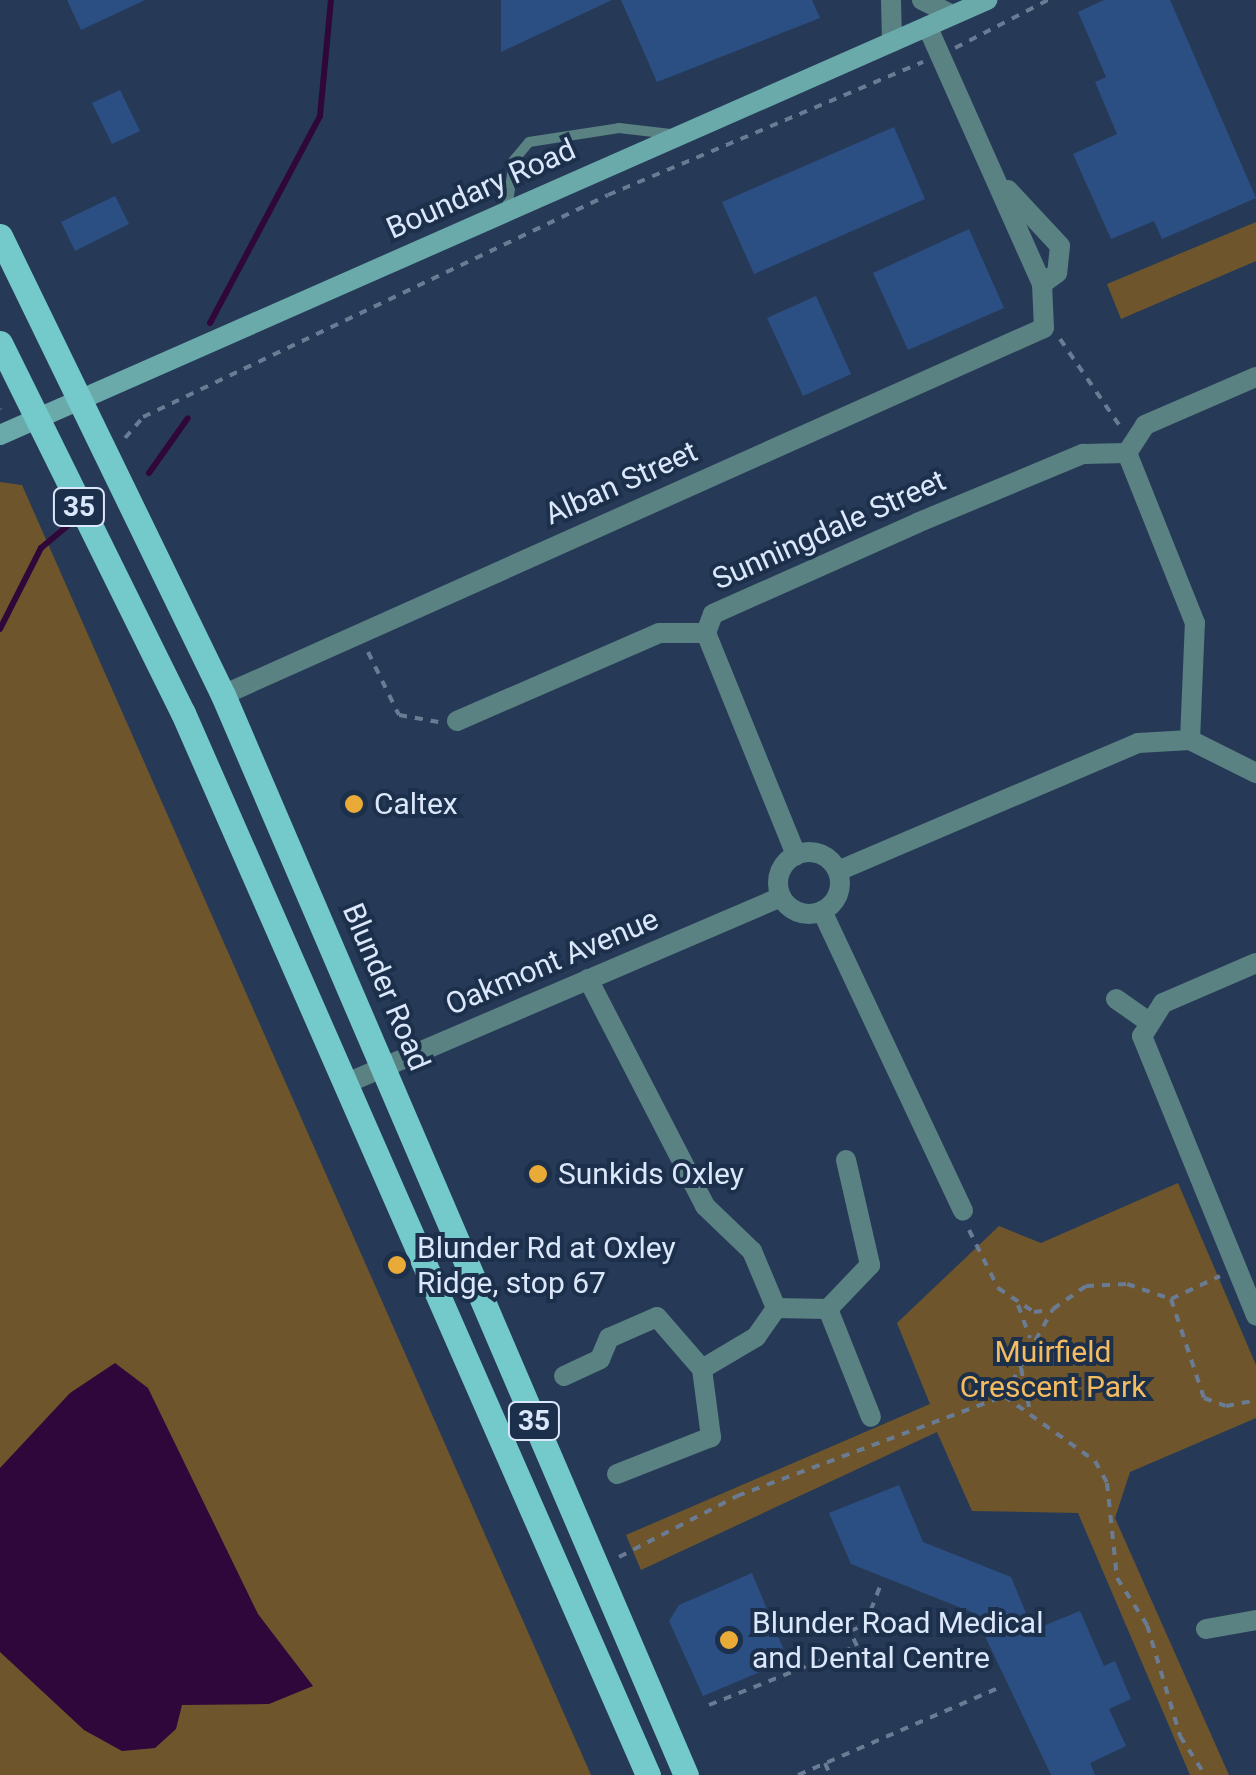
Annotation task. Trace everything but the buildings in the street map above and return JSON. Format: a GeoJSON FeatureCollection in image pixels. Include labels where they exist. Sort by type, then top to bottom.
{"type":"FeatureCollection","features":[{"type":"Feature","properties":{"kind":"main road","name":"Boundary Road"},"geometry":{"type":"LineString","coordinates":[[0,435],[987,0]]}},
{"type":"Feature","properties":{"kind":"main road","name":"Blunder Road"},"geometry":{"type":"LineString","coordinates":[[0,236],[223,695],[386,1066],[686,1775]]}},
{"type":"Feature","properties":{"kind":"main road","name":"35"},"geometry":{"type":"LineString","coordinates":[[3,360],[183,713],[648,1775]]}},
{"type":"Feature","properties":{"kind":"street"},"geometry":{"type":"LineString","coordinates":[[891,0],[892,42]]}},
{"type":"Feature","properties":{"kind":"street"},"geometry":{"type":"LineString","coordinates":[[922,0],[952,15]]}},
{"type":"Feature","properties":{"kind":"street"},"geometry":{"type":"LineString","coordinates":[[928,26],[1042,284],[1044,328]]}},
{"type":"Feature","properties":{"kind":"street"},"geometry":{"type":"LineString","coordinates":[[1000,182],[1060,246],[1063,260],[1042,284]]}},
{"type":"Feature","properties":{"kind":"street","name":"Alban Street"},"geometry":{"type":"LineString","coordinates":[[223,695],[358,630],[1044,328]]}},
{"type":"Feature","properties":{"kind":"street"},"geometry":{"type":"LineString","coordinates":[[1190,740],[1195,623],[1129,445],[1256,377]]}},
{"type":"Feature","properties":{"kind":"street","name":"Sunningdale Street"},"geometry":{"type":"LineString","coordinates":[[458,721],[659,634],[706,633],[713,614],[917,523],[1083,454],[1129,445]]}},
{"type":"Feature","properties":{"kind":"street"},"geometry":{"type":"LineString","coordinates":[[706,633],[796,855]]}},
{"type":"Feature","properties":{"kind":"street"},"geometry":{"type":"LineString","coordinates":[[838,872],[1117,750],[1190,740],[1256,772]]}},
{"type":"Feature","properties":{"kind":"street"},"geometry":{"type":"LineString","coordinates":[[816,853],[838,872],[839,890],[822,911],[803,914],[781,896],[782,868],[796,855],[816,853]]}},
{"type":"Feature","properties":{"kind":"street","name":"Oakmont Avenue"},"geometry":{"type":"LineString","coordinates":[[347,1083],[781,896]]}},
{"type":"Feature","properties":{"kind":"street"},"geometry":{"type":"LineString","coordinates":[[822,911],[864,1018],[892,1045],[963,1211]]}},
{"type":"Feature","properties":{"kind":"street"},"geometry":{"type":"LineString","coordinates":[[1146,1020],[1256,963]]}},
{"type":"Feature","properties":{"kind":"street"},"geometry":{"type":"LineString","coordinates":[[588,979],[705,1206],[736,1228],[776,1308]]}},
{"type":"Feature","properties":{"kind":"street"},"geometry":{"type":"LineString","coordinates":[[1116,998],[1146,1020]]}},
{"type":"Feature","properties":{"kind":"street"},"geometry":{"type":"LineString","coordinates":[[1146,1020],[1148,1061],[1256,1316]]}},
{"type":"Feature","properties":{"kind":"street"},"geometry":{"type":"LineString","coordinates":[[776,1308],[828,1308],[870,1266],[846,1160]]}},
{"type":"Feature","properties":{"kind":"street"},"geometry":{"type":"LineString","coordinates":[[702,1369],[756,1337],[776,1308]]}},
{"type":"Feature","properties":{"kind":"street"},"geometry":{"type":"LineString","coordinates":[[828,1308],[871,1417]]}},
{"type":"Feature","properties":{"kind":"street"},"geometry":{"type":"LineString","coordinates":[[564,1376],[600,1359],[609,1338],[657,1318],[702,1369],[711,1437],[617,1474]]}},
{"type":"Feature","properties":{"kind":"street"},"geometry":{"type":"LineString","coordinates":[[1206,1629],[1256,1620]]}},
{"type":"Feature","properties":{"kind":"lane"},"geometry":{"type":"LineString","coordinates":[[506,211],[514,160],[529,142],[618,128],[679,136]]}},
{"type":"Feature","properties":{"kind":"path"},"geometry":{"type":"LineString","coordinates":[[124,438],[143,417],[608,195],[940,54],[1048,0]]}},
{"type":"Feature","properties":{"kind":"path"},"geometry":{"type":"LineString","coordinates":[[1044,328],[1067,344],[1129,445]]}},
{"type":"Feature","properties":{"kind":"path"},"geometry":{"type":"LineString","coordinates":[[358,630],[399,715],[458,721]]}},
{"type":"Feature","properties":{"kind":"path"},"geometry":{"type":"LineString","coordinates":[[963,1211],[985,1273],[1018,1305],[1030,1343]]}},
{"type":"Feature","properties":{"kind":"path"},"geometry":{"type":"LineString","coordinates":[[619,1556],[737,1496],[1004,1396],[1030,1343],[1053,1309],[1106,1284],[1172,1299],[1236,1268]]}},
{"type":"Feature","properties":{"kind":"path"},"geometry":{"type":"LineString","coordinates":[[1172,1299],[1204,1398],[1226,1406],[1256,1400]]}},
{"type":"Feature","properties":{"kind":"path"},"geometry":{"type":"LineString","coordinates":[[1018,1305],[1053,1309]]}},
{"type":"Feature","properties":{"kind":"path"},"geometry":{"type":"LineString","coordinates":[[1020,1368],[1030,1412]]}},
{"type":"Feature","properties":{"kind":"path"},"geometry":{"type":"LineString","coordinates":[[1004,1396],[1095,1461],[1107,1484],[1117,1578],[1147,1625],[1180,1736],[1205,1775]]}},
{"type":"Feature","properties":{"kind":"path"},"geometry":{"type":"LineString","coordinates":[[709,1705],[857,1646],[850,1632],[865,1625],[881,1584]]}},
{"type":"Feature","properties":{"kind":"path"},"geometry":{"type":"LineString","coordinates":[[798,1775],[1003,1686]]}},
{"type":"Feature","properties":{"kind":"path"},"geometry":{"type":"LineString","coordinates":[[824,1763],[830,1775]]}},
{"type":"Feature","properties":{"kind":"green space"},"geometry":{"type":"Polygon","coordinates":[[[1256,222],[1256,261],[1121,319],[1107,284],[1256,222]]]}},
{"type":"Feature","properties":{"kind":"green space"},"geometry":{"type":"Polygon","coordinates":[[[0,482],[22,485],[591,1775],[0,1775],[0,482]]]}},
{"type":"Feature","properties":{"kind":"green space","name":"Muirfield Crescent Park"},"geometry":{"type":"Polygon","coordinates":[[[1178,1183],[1256,1365],[1256,1418],[1130,1472],[1115,1518],[1229,1775],[1190,1775],[1078,1513],[972,1511],[937,1432],[641,1570],[626,1535],[930,1404],[897,1323],[999,1226],[1041,1243],[1178,1183]]]}},
{"type":"Feature","properties":{"kind":"shaded area"},"geometry":{"type":"Polygon","coordinates":[[[115,1363],[148,1388],[258,1614],[313,1686],[269,1704],[182,1705],[176,1729],[155,1748],[122,1751],[84,1730],[0,1652],[0,1468],[70,1393],[115,1363]]]}},
{"type":"Feature","properties":{"kind":"waterway"},"geometry":{"type":"LineString","coordinates":[[210,323],[320,116],[331,0]]}},
{"type":"Feature","properties":{"kind":"waterway"},"geometry":{"type":"LineString","coordinates":[[149,473],[188,418]]}},
{"type":"Feature","properties":{"kind":"waterway"},"geometry":{"type":"LineString","coordinates":[[0,629],[41,548],[71,523]]}},
{"type":"Feature","properties":{"kind":"place","name":"Caltex"},"geometry":{"type":"Point","coordinates":[354,804]}},
{"type":"Feature","properties":{"kind":"place","name":"Sunkids Oxley"},"geometry":{"type":"Point","coordinates":[538,1174]}},
{"type":"Feature","properties":{"kind":"place","name":"Blunder Rd at Oxley Ridge, stop 67"},"geometry":{"type":"Point","coordinates":[397,1265]}},
{"type":"Feature","properties":{"kind":"place","name":"Blunder Road Medical and Dental Centre"},"geometry":{"type":"Point","coordinates":[729,1640]}}]}
